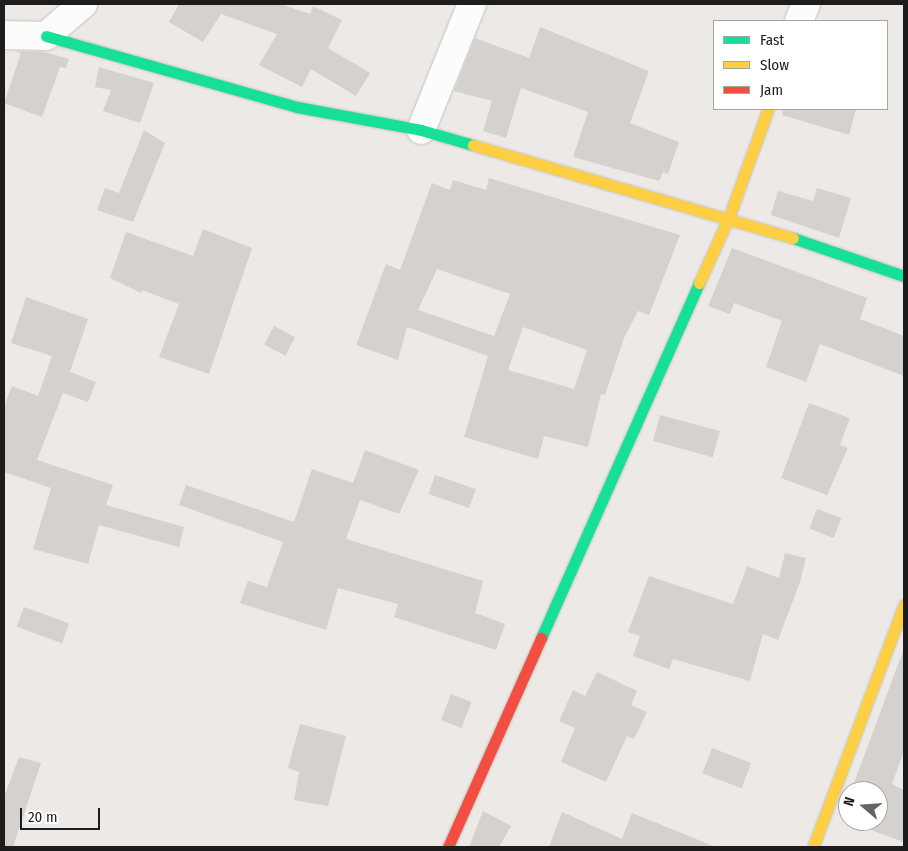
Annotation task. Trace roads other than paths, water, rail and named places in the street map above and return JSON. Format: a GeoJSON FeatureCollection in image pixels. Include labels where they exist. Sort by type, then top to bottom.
{"type":"FeatureCollection","features":[{"type":"Feature","properties":{"kind":"street"},"geometry":{"type":"LineString","coordinates":[[46,36],[83,4]]}},
{"type":"Feature","properties":{"kind":"street"},"geometry":{"type":"LineString","coordinates":[[421,130],[472,4]]}},
{"type":"Feature","properties":{"kind":"street"},"geometry":{"type":"LineString","coordinates":[[799,20],[806,4]]}},
{"type":"Feature","properties":{"kind":"street"},"geometry":{"type":"LineString","coordinates":[[4,35],[46,36],[297,107],[421,130],[729,217],[904,276]]}},
{"type":"Feature","properties":{"kind":"street"},"geometry":{"type":"LineString","coordinates":[[448,847],[729,217],[768,110]]}},
{"type":"Feature","properties":{"kind":"street"},"geometry":{"type":"LineString","coordinates":[[813,847],[904,605]]}}]}
